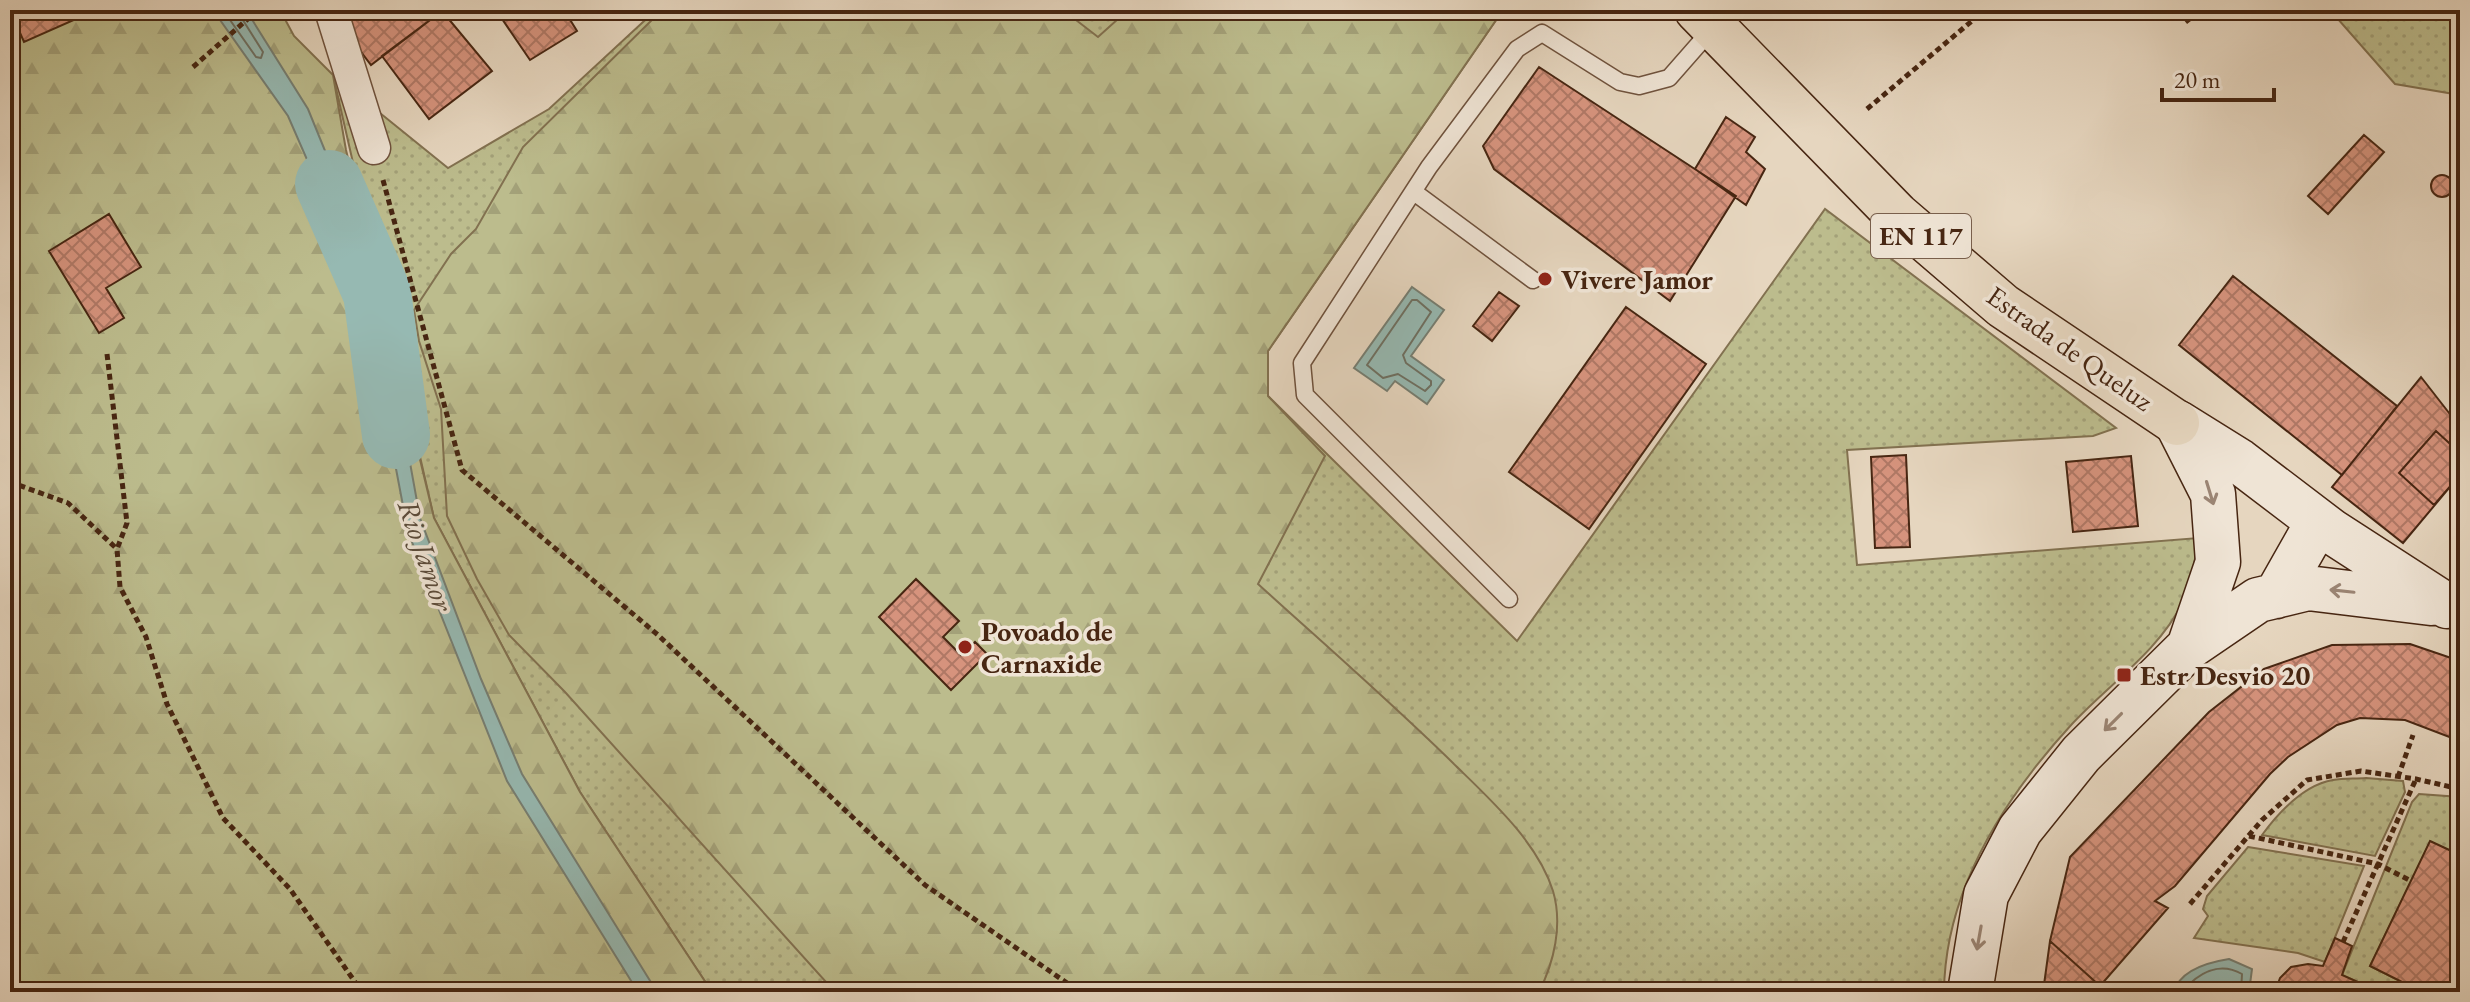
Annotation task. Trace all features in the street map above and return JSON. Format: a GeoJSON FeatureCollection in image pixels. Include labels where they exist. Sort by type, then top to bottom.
{"type":"FeatureCollection","features":[{"type":"Feature","properties":{"kind":"main road","name":"Estrada de Queluz"},"geometry":{"type":"LineString","coordinates":[[1705,19],[1897,215],[1991,296],[2177,423]]}},
{"type":"Feature","properties":{"kind":"street"},"geometry":{"type":"LineString","coordinates":[[331,10],[374,148]]}},
{"type":"Feature","properties":{"kind":"street"},"geometry":{"type":"LineString","coordinates":[[2177,423],[2213,494],[2218,562],[2189,647]]}},
{"type":"Feature","properties":{"kind":"street","name":"Estrada de Queluz"},"geometry":{"type":"LineString","coordinates":[[2177,423],[2239,461],[2318,522],[2454,609]]}},
{"type":"Feature","properties":{"kind":"street"},"geometry":{"type":"LineString","coordinates":[[2276,596],[2318,522]]}},
{"type":"Feature","properties":{"kind":"street"},"geometry":{"type":"LineString","coordinates":[[1970,992],[1986,895],[2020,830],[2081,754],[2189,647],[2258,600],[2308,588],[2375,594],[2454,609]]}},
{"type":"Feature","properties":{"kind":"lane"},"geometry":{"type":"LineString","coordinates":[[1509,599],[1305,395],[1302,363],[1414,192],[1517,49],[1542,33],[1620,82],[1639,86],[1669,78],[1705,19]]}},
{"type":"Feature","properties":{"kind":"lane"},"geometry":{"type":"LineString","coordinates":[[1414,192],[1533,280]]}},
{"type":"Feature","properties":{"kind":"path"},"geometry":{"type":"LineString","coordinates":[[193,67],[258,10]]}},
{"type":"Feature","properties":{"kind":"path"},"geometry":{"type":"LineString","coordinates":[[1867,109],[1985,10]]}},
{"type":"Feature","properties":{"kind":"path"},"geometry":{"type":"LineString","coordinates":[[2179,10],[2191,25]]}},
{"type":"Feature","properties":{"kind":"path"},"geometry":{"type":"LineString","coordinates":[[374,148],[462,470],[658,635],[925,885],[1080,992]]}},
{"type":"Feature","properties":{"kind":"path"},"geometry":{"type":"LineString","coordinates":[[107,354],[127,523],[117,549],[120,587],[146,637],[167,704],[223,818],[290,889],[362,992]]}},
{"type":"Feature","properties":{"kind":"path"},"geometry":{"type":"LineString","coordinates":[[10,482],[68,503],[117,549]]}},
{"type":"Feature","properties":{"kind":"path"},"geometry":{"type":"LineString","coordinates":[[2398,777],[2413,735]]}},
{"type":"Feature","properties":{"kind":"path"},"geometry":{"type":"LineString","coordinates":[[2190,904],[2248,836],[2307,780],[2361,771],[2460,789]]}},
{"type":"Feature","properties":{"kind":"path"},"geometry":{"type":"LineString","coordinates":[[2343,942],[2416,779]]}},
{"type":"Feature","properties":{"kind":"path"},"geometry":{"type":"LineString","coordinates":[[2248,836],[2378,864],[2411,881]]}},
{"type":"Feature","properties":{"kind":"green space"},"geometry":{"type":"Polygon","coordinates":[[[10,10],[280,10],[294,36],[333,75],[346,150],[434,518],[580,792],[712,992],[10,992],[10,10]]]}},
{"type":"Feature","properties":{"kind":"green space"},"geometry":{"type":"Polygon","coordinates":[[[656,10],[1503,10],[1268,351],[1268,396],[1517,641],[1825,209],[2116,428],[2093,436],[1847,450],[1857,565],[2198,538],[2193,571],[2185,595],[2161,636],[2072,724],[2047,752],[2002,814],[1967,882],[1955,917],[1947,954],[1944,992],[712,992],[580,792],[434,518],[333,75],[448,168],[549,109],[656,10]]]}},
{"type":"Feature","properties":{"kind":"green space"},"geometry":{"type":"Polygon","coordinates":[[[662,10],[1063,10],[1098,37],[1128,10],[1503,10],[1268,351],[1268,396],[1325,456],[1258,584],[1499,808],[1537,856],[1553,891],[1557,917],[1553,956],[1539,992],[835,992],[565,692],[509,635],[477,579],[447,516],[441,409],[419,341],[414,310],[451,254],[476,229],[523,147],[662,10]]]}},
{"type":"Feature","properties":{"kind":"green space"},"geometry":{"type":"Polygon","coordinates":[[[2330,10],[2460,10],[2460,95],[2395,84],[2330,10]]]}},
{"type":"Feature","properties":{"kind":"green space"},"geometry":{"type":"Polygon","coordinates":[[[2366,778],[2403,781],[2405,792],[2375,856],[2262,835],[2284,809],[2312,787],[2333,780],[2366,778]]]}},
{"type":"Feature","properties":{"kind":"green space"},"geometry":{"type":"Polygon","coordinates":[[[2419,794],[2460,797],[2460,855],[2430,842],[2370,966],[2422,992],[2380,992],[2342,975],[2412,802],[2419,794]]]}},
{"type":"Feature","properties":{"kind":"green space"},"geometry":{"type":"Polygon","coordinates":[[[2248,847],[2364,866],[2325,962],[2298,953],[2194,938],[2208,916],[2203,909],[2207,896],[2248,847]]]}},
{"type":"Feature","properties":{"kind":"water"},"geometry":{"type":"Polygon","coordinates":[[[213,10],[246,10],[308,109],[359,234],[403,424],[420,518],[481,679],[522,774],[657,992],[638,992],[507,781],[408,532],[393,453],[343,242],[288,116],[213,10]]]}},
{"type":"Feature","properties":{"kind":"water"},"geometry":{"type":"Polygon","coordinates":[[[1412,287],[1444,310],[1411,356],[1444,380],[1427,404],[1395,381],[1387,391],[1354,368],[1412,287]]]}},
{"type":"Feature","properties":{"kind":"water"},"geometry":{"type":"Polygon","coordinates":[[[2229,959],[2252,969],[2249,992],[2174,992],[2177,984],[2189,973],[2229,959]]]}},
{"type":"Feature","properties":{"kind":"building"},"geometry":{"type":"Polygon","coordinates":[[[10,10],[72,10],[76,19],[24,42],[10,10]]]}},
{"type":"Feature","properties":{"kind":"building"},"geometry":{"type":"Polygon","coordinates":[[[351,10],[442,11],[371,65],[340,24],[351,10]]]}},
{"type":"Feature","properties":{"kind":"building"},"geometry":{"type":"Polygon","coordinates":[[[502,10],[564,10],[577,31],[530,60],[498,13],[502,10]]]}},
{"type":"Feature","properties":{"kind":"building"},"geometry":{"type":"Polygon","coordinates":[[[442,11],[492,71],[429,119],[382,56],[442,11]]]}},
{"type":"Feature","properties":{"kind":"building"},"geometry":{"type":"Polygon","coordinates":[[[1539,67],[1736,196],[1670,301],[1494,169],[1483,146],[1539,67]]]}},
{"type":"Feature","properties":{"kind":"building"},"geometry":{"type":"Polygon","coordinates":[[[1726,117],[1755,137],[1746,152],[1765,169],[1746,205],[1695,169],[1726,117]]]}},
{"type":"Feature","properties":{"kind":"building"},"geometry":{"type":"Polygon","coordinates":[[[2364,135],[2384,152],[2328,214],[2308,196],[2364,135]]]}},
{"type":"Feature","properties":{"kind":"building"},"geometry":{"type":"Polygon","coordinates":[[[2442,175],[2450,178],[2453,186],[2450,194],[2442,197],[2434,194],[2431,186],[2434,178],[2442,175]]]}},
{"type":"Feature","properties":{"kind":"building"},"geometry":{"type":"Polygon","coordinates":[[[109,214],[141,267],[106,288],[124,318],[99,333],[49,251],[109,214]]]}},
{"type":"Feature","properties":{"kind":"building"},"geometry":{"type":"Polygon","coordinates":[[[2233,276],[2397,406],[2342,475],[2179,345],[2233,276]]]}},
{"type":"Feature","properties":{"kind":"building"},"geometry":{"type":"Polygon","coordinates":[[[1499,292],[1519,306],[1492,341],[1473,326],[1499,292]]]}},
{"type":"Feature","properties":{"kind":"building"},"geometry":{"type":"Polygon","coordinates":[[[1626,307],[1706,364],[1589,529],[1509,472],[1626,307]]]}},
{"type":"Feature","properties":{"kind":"building"},"geometry":{"type":"Polygon","coordinates":[[[2421,377],[2460,427],[2460,475],[2403,543],[2332,487],[2421,377]]]}},
{"type":"Feature","properties":{"kind":"building"},"geometry":{"type":"Polygon","coordinates":[[[2436,431],[2460,453],[2460,475],[2434,505],[2399,473],[2436,431]]]}},
{"type":"Feature","properties":{"kind":"building"},"geometry":{"type":"Polygon","coordinates":[[[1906,455],[1910,547],[1875,548],[1871,457],[1906,455]]]}},
{"type":"Feature","properties":{"kind":"building"},"geometry":{"type":"Polygon","coordinates":[[[2131,456],[2138,526],[2073,532],[2066,462],[2131,456]]]}},
{"type":"Feature","properties":{"kind":"building"},"geometry":{"type":"Polygon","coordinates":[[[916,579],[959,621],[943,637],[961,655],[975,642],[987,654],[951,690],[879,617],[916,579]]]}},
{"type":"Feature","properties":{"kind":"building"},"geometry":{"type":"Polygon","coordinates":[[[2410,644],[2460,661],[2460,741],[2405,720],[2360,718],[2337,725],[2288,757],[2270,774],[2175,886],[2155,901],[2168,908],[2100,986],[2050,941],[2070,857],[2209,712],[2264,669],[2332,645],[2410,644]]]}},
{"type":"Feature","properties":{"kind":"building"},"geometry":{"type":"Polygon","coordinates":[[[2430,841],[2460,855],[2460,966],[2449,992],[2422,992],[2370,966],[2430,841]]]}},
{"type":"Feature","properties":{"kind":"building"},"geometry":{"type":"Polygon","coordinates":[[[2335,938],[2352,946],[2342,975],[2380,992],[2275,992],[2280,978],[2291,967],[2308,964],[2323,966],[2335,938]]]}},
{"type":"Feature","properties":{"kind":"building"},"geometry":{"type":"Polygon","coordinates":[[[2050,941],[2100,986],[2106,992],[2043,992],[2050,941]]]}},
{"type":"Feature","properties":{"kind":"waterway","name":"Rio Jamor"},"geometry":{"type":"LineString","coordinates":[[329,184],[377,293],[396,435]]}},
{"type":"Feature","properties":{"kind":"place","name":"Vivere Jamor"},"geometry":{"type":"Point","coordinates":[1545,279]}},
{"type":"Feature","properties":{"kind":"place","name":"Povoado de Carnaxide"},"geometry":{"type":"Point","coordinates":[965,647]}},
{"type":"Feature","properties":{"kind":"place","name":"Estr Desvio 20"},"geometry":{"type":"Point","coordinates":[2124,675]}}]}
